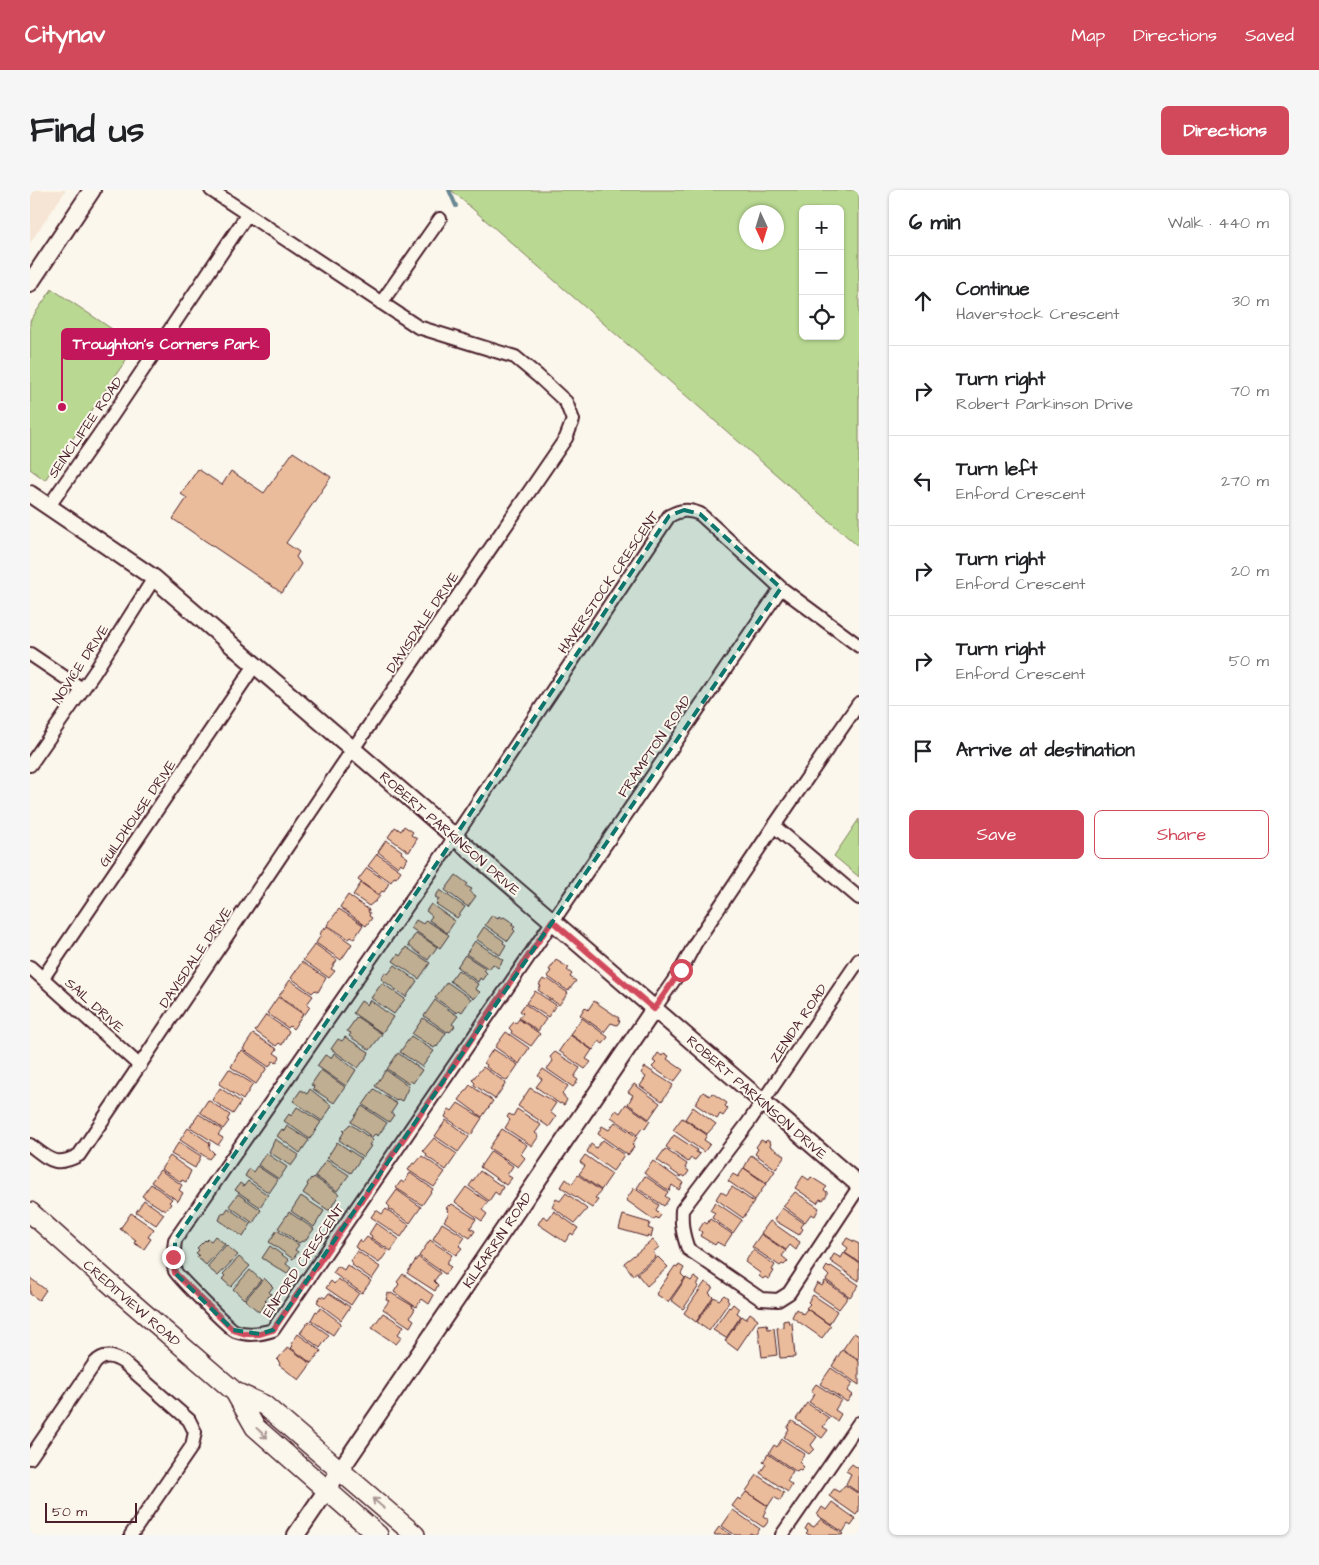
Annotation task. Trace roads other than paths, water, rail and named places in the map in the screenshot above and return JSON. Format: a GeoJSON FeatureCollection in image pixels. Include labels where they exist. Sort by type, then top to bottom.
{"type":"FeatureCollection","features":[{"type":"Feature","properties":{"kind":"main road","name":"CREDITVIEW ROAD"},"geometry":{"type":"LineString","coordinates":[[30,1212],[236,1392],[264,1405],[415,1535]]}},
{"type":"Feature","properties":{"kind":"main road","name":"CREDITVIEW ROAD"},"geometry":{"type":"LineString","coordinates":[[236,1392],[255,1427],[378,1535]]}},
{"type":"Feature","properties":{"kind":"street"},"geometry":{"type":"LineString","coordinates":[[30,283],[92,190]]}},
{"type":"Feature","properties":{"kind":"street","name":"DAVISDALE DRIVE"},"geometry":{"type":"LineString","coordinates":[[30,1144],[47,1158],[58,1162],[68,1161],[79,1155],[566,438],[573,420],[566,402],[514,357],[418,327],[211,190]]}},
{"type":"Feature","properties":{"kind":"street","name":"SEINCLIFEE ROAD"},"geometry":{"type":"LineString","coordinates":[[49,506],[118,408],[247,215]]}},
{"type":"Feature","properties":{"kind":"street"},"geometry":{"type":"LineString","coordinates":[[381,303],[440,219]]}},
{"type":"Feature","properties":{"kind":"street","name":"ROBERT PARKINSON DRIVE"},"geometry":{"type":"LineString","coordinates":[[30,494],[154,578],[859,1186]]}},
{"type":"Feature","properties":{"kind":"street","name":"HAVERSTOCK CRESCENT"},"geometry":{"type":"LineString","coordinates":[[455,837],[669,516],[676,512],[692,510],[700,514],[781,588],[859,646]]}},
{"type":"Feature","properties":{"kind":"street","name":"NOVICE DRIVE"},"geometry":{"type":"LineString","coordinates":[[30,765],[82,690],[154,578]]}},
{"type":"Feature","properties":{"kind":"street","name":"FRAMPTON ROAD"},"geometry":{"type":"LineString","coordinates":[[552,921],[781,588]]}},
{"type":"Feature","properties":{"kind":"street"},"geometry":{"type":"LineString","coordinates":[[30,654],[82,690]]}},
{"type":"Feature","properties":{"kind":"street","name":"GUILDHOUSE DRIVE"},"geometry":{"type":"LineString","coordinates":[[43,978],[255,665]]}},
{"type":"Feature","properties":{"kind":"street"},"geometry":{"type":"LineString","coordinates":[[654,1009],[681,970],[696,942],[859,702]]}},
{"type":"Feature","properties":{"kind":"street"},"geometry":{"type":"LineString","coordinates":[[774,826],[859,898]]}},
{"type":"Feature","properties":{"kind":"street","name":"ENFORD CRESCENT"},"geometry":{"type":"LineString","coordinates":[[455,837],[175,1240],[173,1257],[175,1273],[233,1330],[246,1334],[260,1334],[273,1330],[552,921]]}},
{"type":"Feature","properties":{"kind":"street","name":"ZENIDA ROAD"},"geometry":{"type":"LineString","coordinates":[[859,960],[763,1102],[682,1210],[682,1230],[688,1248],[761,1299],[778,1300],[789,1293],[859,1186]]}},
{"type":"Feature","properties":{"kind":"street","name":"SAIL DRIVE"},"geometry":{"type":"LineString","coordinates":[[30,967],[140,1066]]}},
{"type":"Feature","properties":{"kind":"street","name":"KILKARRIN ROAD"},"geometry":{"type":"LineString","coordinates":[[296,1535],[654,1009]]}},
{"type":"Feature","properties":{"kind":"street"},"geometry":{"type":"LineString","coordinates":[[30,1458],[95,1363],[100,1358],[106,1356],[113,1356],[123,1362],[189,1420],[196,1432],[192,1446],[131,1535]]}},
{"type":"Feature","properties":{"kind":"street"},"geometry":{"type":"LineString","coordinates":[[782,1535],[859,1423]]}},
{"type":"Feature","properties":{"kind":"waterway"},"geometry":{"type":"LineString","coordinates":[[449,190],[456,206]]}},
{"type":"Feature","properties":{"kind":"place","name":"Troughton's Corners Park"},"geometry":{"type":"Point","coordinates":[62,407]}}]}
